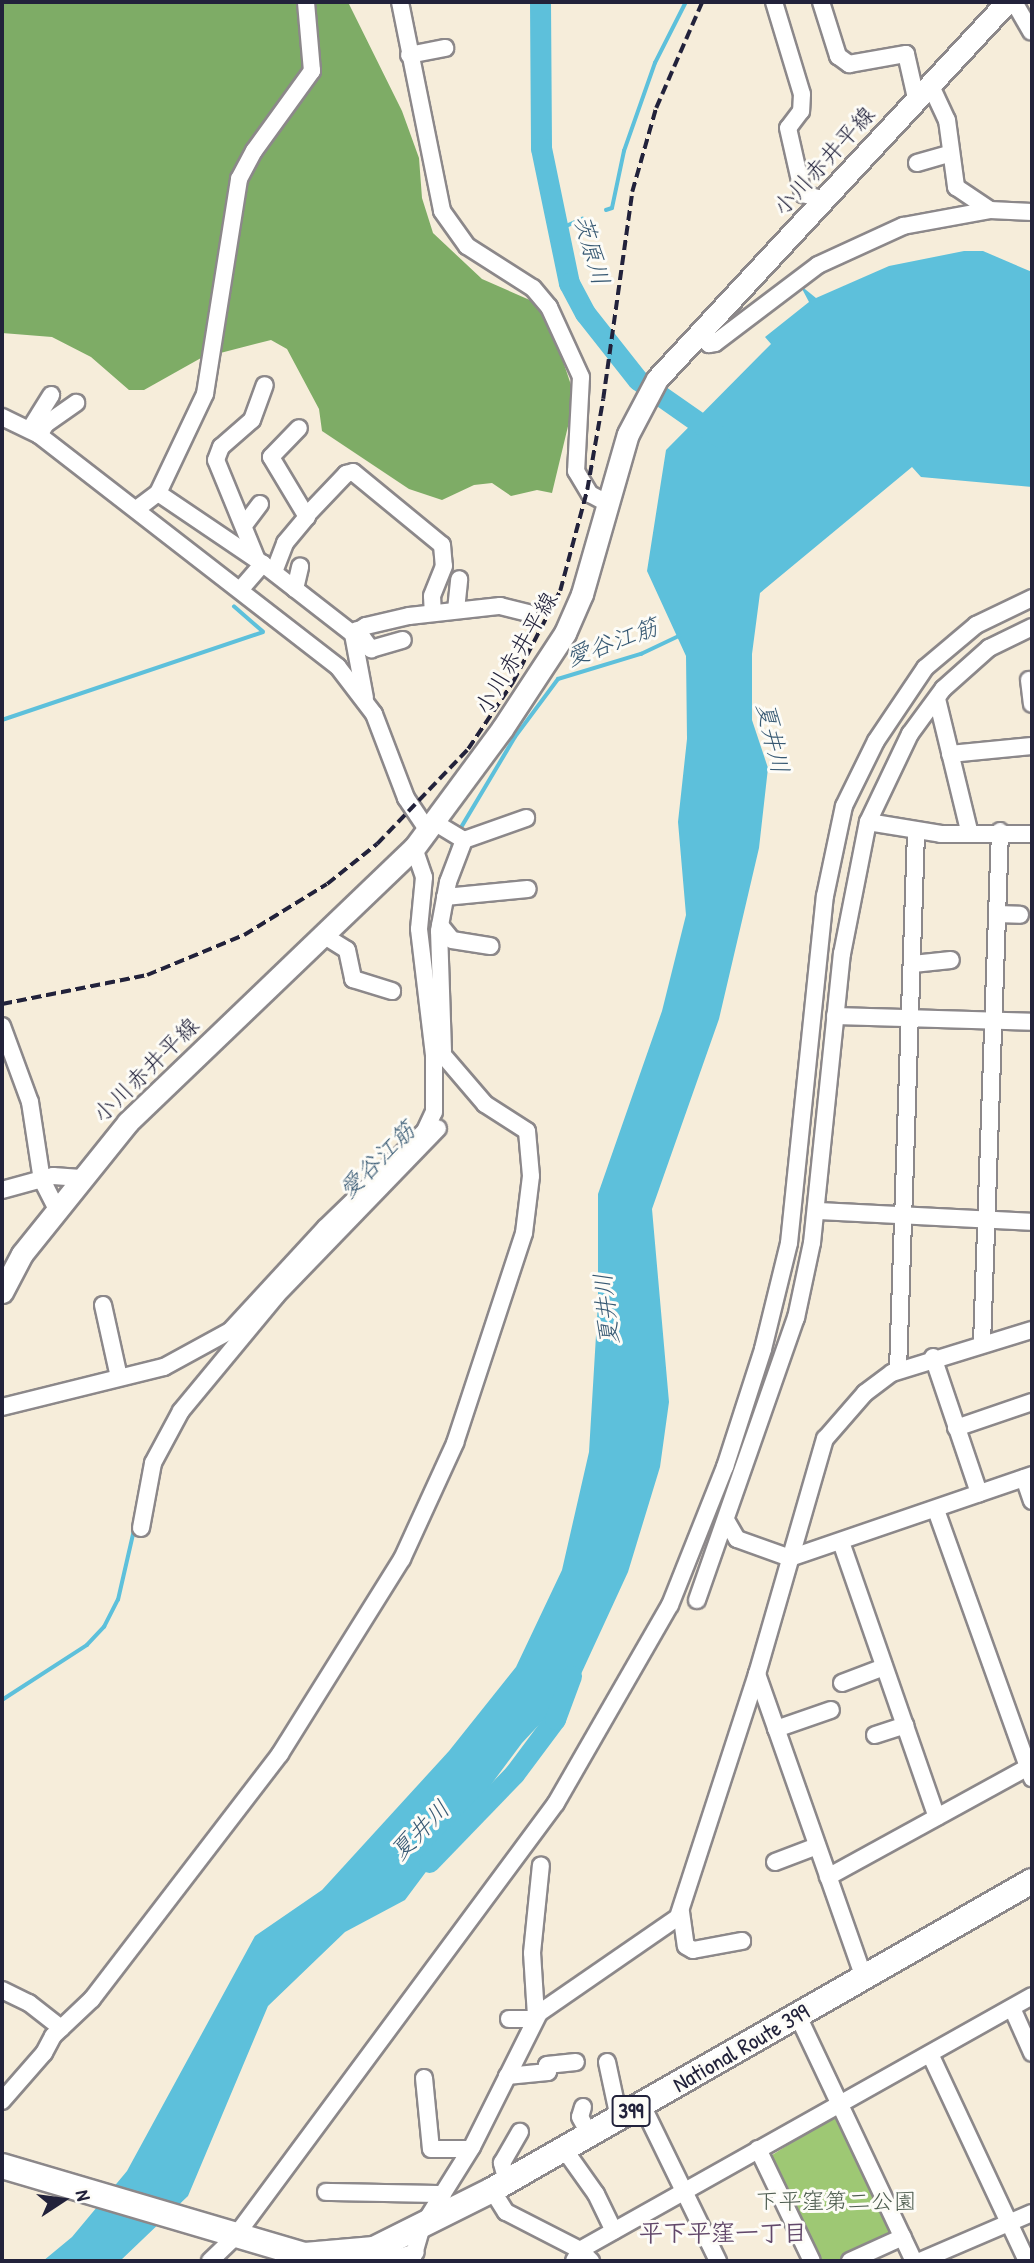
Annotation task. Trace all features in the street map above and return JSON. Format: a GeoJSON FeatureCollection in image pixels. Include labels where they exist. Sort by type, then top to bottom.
{"type":"FeatureCollection","features":[{"type":"Feature","properties":{"kind":"highway","name":"National Route 399"},"geometry":{"type":"LineString","coordinates":[[2,2166],[209,2228],[234,2238],[305,2255],[337,2256],[374,2249],[500,2186],[1032,1881]]}},
{"type":"Feature","properties":{"kind":"main road","name":"小川赤井平線"},"geometry":{"type":"LineString","coordinates":[[2,1292],[22,1254],[80,1178],[128,1122],[414,848],[565,633],[582,594],[628,434],[657,379],[1007,2]]}},
{"type":"Feature","properties":{"kind":"street"},"geometry":{"type":"LineString","coordinates":[[138,508],[158,493],[207,384],[239,179],[254,151],[312,71],[306,2]]}},
{"type":"Feature","properties":{"kind":"street"},"geometry":{"type":"LineString","coordinates":[[400,2],[442,211],[467,246],[533,288],[549,307],[581,377],[576,471],[590,494],[607,503]]}},
{"type":"Feature","properties":{"kind":"street"},"geometry":{"type":"LineString","coordinates":[[774,2],[802,94],[801,111],[788,128],[803,194],[826,200]]}},
{"type":"Feature","properties":{"kind":"street"},"geometry":{"type":"LineString","coordinates":[[821,2],[838,56],[849,64],[906,54],[923,91],[944,111],[958,191],[990,210]]}},
{"type":"Feature","properties":{"kind":"street"},"geometry":{"type":"LineString","coordinates":[[1007,2],[1031,31]]}},
{"type":"Feature","properties":{"kind":"street"},"geometry":{"type":"LineString","coordinates":[[409,55],[445,48]]}},
{"type":"Feature","properties":{"kind":"street"},"geometry":{"type":"LineString","coordinates":[[917,163],[951,153]]}},
{"type":"Feature","properties":{"kind":"street"},"geometry":{"type":"LineString","coordinates":[[695,336],[709,344],[715,343],[809,271],[865,241],[937,217],[990,210],[1032,212]]}},
{"type":"Feature","properties":{"kind":"street"},"geometry":{"type":"LineString","coordinates":[[265,385],[252,420],[221,447],[216,460],[265,565]]}},
{"type":"Feature","properties":{"kind":"street"},"geometry":{"type":"LineString","coordinates":[[35,432],[51,395]]}},
{"type":"Feature","properties":{"kind":"street"},"geometry":{"type":"LineString","coordinates":[[35,432],[76,403]]}},
{"type":"Feature","properties":{"kind":"street"},"geometry":{"type":"LineString","coordinates":[[2,417],[35,432],[138,508],[338,667],[366,700]]}},
{"type":"Feature","properties":{"kind":"street"},"geometry":{"type":"LineString","coordinates":[[299,428],[271,457],[307,515]]}},
{"type":"Feature","properties":{"kind":"street"},"geometry":{"type":"LineString","coordinates":[[240,590],[346,474],[353,472],[442,545],[444,566],[432,596],[433,613]]}},
{"type":"Feature","properties":{"kind":"street"},"geometry":{"type":"LineString","coordinates":[[158,493],[265,565],[355,632],[371,649],[402,640]]}},
{"type":"Feature","properties":{"kind":"street"},"geometry":{"type":"LineString","coordinates":[[245,524],[260,504]]}},
{"type":"Feature","properties":{"kind":"street"},"geometry":{"type":"LineString","coordinates":[[295,589],[300,567]]}},
{"type":"Feature","properties":{"kind":"street"},"geometry":{"type":"LineString","coordinates":[[456,610],[459,579]]}},
{"type":"Feature","properties":{"kind":"street"},"geometry":{"type":"LineString","coordinates":[[210,2261],[234,2238],[556,1803],[670,1605],[723,1472],[763,1349],[789,1243],[825,897],[844,806],[876,741],[925,668],[976,625],[1032,598]]}},
{"type":"Feature","properties":{"kind":"street"},"geometry":{"type":"LineString","coordinates":[[355,632],[456,610],[500,606],[528,612]]}},
{"type":"Feature","properties":{"kind":"street"},"geometry":{"type":"LineString","coordinates":[[697,1600],[726,1525],[796,1318],[817,1211],[835,1016],[867,822],[898,756],[937,699],[964,666],[1007,636],[1032,626]]}},
{"type":"Feature","properties":{"kind":"street"},"geometry":{"type":"LineString","coordinates":[[355,632],[366,700],[406,798],[430,826],[464,840],[526,818]]}},
{"type":"Feature","properties":{"kind":"street"},"geometry":{"type":"LineString","coordinates":[[1029,680],[1032,705]]}},
{"type":"Feature","properties":{"kind":"street"},"geometry":{"type":"LineString","coordinates":[[937,699],[970,834]]}},
{"type":"Feature","properties":{"kind":"street"},"geometry":{"type":"LineString","coordinates":[[950,754],[1032,746]]}},
{"type":"Feature","properties":{"kind":"street"},"geometry":{"type":"LineString","coordinates":[[867,822],[916,832],[970,834],[1000,831],[1032,834]]}},
{"type":"Feature","properties":{"kind":"street"},"geometry":{"type":"LineString","coordinates":[[982,1343],[1000,831]]}},
{"type":"Feature","properties":{"kind":"street"},"geometry":{"type":"LineString","coordinates":[[898,1370],[916,832]]}},
{"type":"Feature","properties":{"kind":"street"},"geometry":{"type":"LineString","coordinates":[[141,1528],[153,1463],[181,1410],[276,1296],[438,1129],[444,1112],[440,925],[445,897],[464,840]]}},
{"type":"Feature","properties":{"kind":"street"},"geometry":{"type":"LineString","coordinates":[[2,1407],[173,1364],[235,1327],[293,1261],[429,1126],[434,1112],[434,1055],[419,922],[425,884],[414,848]]}},
{"type":"Feature","properties":{"kind":"street"},"geometry":{"type":"LineString","coordinates":[[445,897],[528,889]]}},
{"type":"Feature","properties":{"kind":"street"},"geometry":{"type":"LineString","coordinates":[[997,914],[1020,915]]}},
{"type":"Feature","properties":{"kind":"street"},"geometry":{"type":"LineString","coordinates":[[440,925],[452,940],[491,947]]}},
{"type":"Feature","properties":{"kind":"street"},"geometry":{"type":"LineString","coordinates":[[323,935],[347,950],[353,979],[392,991]]}},
{"type":"Feature","properties":{"kind":"street"},"geometry":{"type":"LineString","coordinates":[[913,964],[951,960]]}},
{"type":"Feature","properties":{"kind":"street"},"geometry":{"type":"LineString","coordinates":[[835,1016],[1032,1022]]}},
{"type":"Feature","properties":{"kind":"street"},"geometry":{"type":"LineString","coordinates":[[2,1026],[30,1102],[42,1180],[57,1209]]}},
{"type":"Feature","properties":{"kind":"street"},"geometry":{"type":"LineString","coordinates":[[2,2101],[61,2028],[92,1999],[317,1699],[402,1559],[455,1443],[524,1233],[531,1176],[526,1129],[485,1104],[443,1055]]}},
{"type":"Feature","properties":{"kind":"street"},"geometry":{"type":"LineString","coordinates":[[2,1190],[54,1176],[80,1178]]}},
{"type":"Feature","properties":{"kind":"street"},"geometry":{"type":"LineString","coordinates":[[817,1211],[1032,1222]]}},
{"type":"Feature","properties":{"kind":"street"},"geometry":{"type":"LineString","coordinates":[[103,1305],[119,1377]]}},
{"type":"Feature","properties":{"kind":"street"},"geometry":{"type":"LineString","coordinates":[[509,2019],[535,2018],[666,1930],[681,1912],[757,1674],[825,1439],[865,1393],[898,1370],[933,1357],[1032,1330]]}},
{"type":"Feature","properties":{"kind":"street"},"geometry":{"type":"LineString","coordinates":[[933,1357],[979,1493]]}},
{"type":"Feature","properties":{"kind":"street"},"geometry":{"type":"LineString","coordinates":[[957,1428],[1032,1402]]}},
{"type":"Feature","properties":{"kind":"street"},"geometry":{"type":"LineString","coordinates":[[723,1472],[726,1525],[737,1539],[790,1558],[1028,1477],[1032,1501]]}},
{"type":"Feature","properties":{"kind":"street"},"geometry":{"type":"LineString","coordinates":[[828,1877],[937,1817],[1031,1770],[936,1510]]}},
{"type":"Feature","properties":{"kind":"street"},"geometry":{"type":"LineString","coordinates":[[841,1542],[937,1817]]}},
{"type":"Feature","properties":{"kind":"street"},"geometry":{"type":"LineString","coordinates":[[842,1683],[884,1667]]}},
{"type":"Feature","properties":{"kind":"street"},"geometry":{"type":"LineString","coordinates":[[757,1674],[864,1977]]}},
{"type":"Feature","properties":{"kind":"street"},"geometry":{"type":"LineString","coordinates":[[776,1729],[831,1710]]}},
{"type":"Feature","properties":{"kind":"street"},"geometry":{"type":"LineString","coordinates":[[875,1735],[905,1725]]}},
{"type":"Feature","properties":{"kind":"street"},"geometry":{"type":"LineString","coordinates":[[775,1862],[817,1846]]}},
{"type":"Feature","properties":{"kind":"street"},"geometry":{"type":"LineString","coordinates":[[387,2261],[414,2256],[422,2227],[470,2149],[535,2018],[531,1953],[541,1865]]}},
{"type":"Feature","properties":{"kind":"street"},"geometry":{"type":"LineString","coordinates":[[681,1912],[686,1946],[693,1950],[743,1941]]}},
{"type":"Feature","properties":{"kind":"street"},"geometry":{"type":"LineString","coordinates":[[2,1990],[29,2003],[61,2028]]}},
{"type":"Feature","properties":{"kind":"street"},"geometry":{"type":"LineString","coordinates":[[520,2132],[502,2163],[500,2186],[506,2212],[582,2257],[614,2231],[839,2102],[1032,1996]]}},
{"type":"Feature","properties":{"kind":"street"},"geometry":{"type":"LineString","coordinates":[[1012,2008],[1032,2053]]}},
{"type":"Feature","properties":{"kind":"street"},"geometry":{"type":"LineString","coordinates":[[798,2015],[914,2261]]}},
{"type":"Feature","properties":{"kind":"street"},"geometry":{"type":"LineString","coordinates":[[930,2054],[1027,2261]]}},
{"type":"Feature","properties":{"kind":"street"},"geometry":{"type":"LineString","coordinates":[[507,2076],[548,2072],[547,2065],[576,2062]]}},
{"type":"Feature","properties":{"kind":"street"},"geometry":{"type":"LineString","coordinates":[[607,2062],[619,2118]]}},
{"type":"Feature","properties":{"kind":"street"},"geometry":{"type":"LineString","coordinates":[[424,2078],[431,2149],[470,2149]]}},
{"type":"Feature","properties":{"kind":"street"},"geometry":{"type":"LineString","coordinates":[[642,2105],[716,2261]]}},
{"type":"Feature","properties":{"kind":"street"},"geometry":{"type":"LineString","coordinates":[[583,2108],[580,2117],[590,2134]]}},
{"type":"Feature","properties":{"kind":"street"},"geometry":{"type":"LineString","coordinates":[[564,2149],[596,2193],[614,2231]]}},
{"type":"Feature","properties":{"kind":"street"},"geometry":{"type":"LineString","coordinates":[[758,2149],[812,2261]]}},
{"type":"Feature","properties":{"kind":"street"},"geometry":{"type":"LineString","coordinates":[[326,2192],[443,2194]]}},
{"type":"Feature","properties":{"kind":"street"},"geometry":{"type":"LineString","coordinates":[[920,2261],[1032,2213]]}},
{"type":"Feature","properties":{"kind":"street"},"geometry":{"type":"LineString","coordinates":[[850,2261],[903,2237]]}},
{"type":"Feature","properties":{"kind":"green space"},"geometry":{"type":"Polygon","coordinates":[[[2,2],[348,2],[402,111],[419,158],[422,198],[433,233],[482,279],[532,301],[550,322],[575,397],[552,493],[537,490],[511,496],[492,483],[474,485],[442,500],[409,489],[322,431],[319,409],[287,349],[271,340],[201,358],[144,390],[129,390],[91,357],[52,337],[2,333],[2,2]]]}},
{"type":"Feature","properties":{"kind":"green space","name":"下平窪第二公園"},"geometry":{"type":"Polygon","coordinates":[[[835,2115],[840,2116],[895,2232],[838,2261],[821,2261],[769,2157],[835,2115]]]}},
{"type":"Feature","properties":{"kind":"water"},"geometry":{"type":"Polygon","coordinates":[[[964,251],[983,251],[1032,272],[1032,487],[921,477],[912,467],[760,593],[752,654],[752,720],[768,768],[759,848],[719,1019],[652,1209],[669,1402],[660,1467],[628,1572],[576,1685],[522,1743],[405,1900],[345,1932],[268,2006],[188,2196],[120,2261],[43,2261],[72,2237],[127,2171],[255,1936],[322,1890],[449,1751],[516,1667],[562,1570],[589,1452],[598,1302],[598,1194],[662,1011],[686,915],[678,822],[687,739],[686,656],[647,571],[666,450],[771,344],[765,337],[809,302],[800,285],[816,298],[889,266],[964,251]]]}},
{"type":"Feature","properties":{"kind":"waterway","name":"茨原川"},"geometry":{"type":"LineString","coordinates":[[540,2],[541,148],[569,283],[585,313],[638,380],[718,436]]}},
{"type":"Feature","properties":{"kind":"waterway"},"geometry":{"type":"LineString","coordinates":[[606,210],[612,208],[624,151],[655,63],[686,2]]}},
{"type":"Feature","properties":{"kind":"waterway"},"geometry":{"type":"LineString","coordinates":[[561,254],[564,227],[582,219]]}},
{"type":"Feature","properties":{"kind":"waterway"},"geometry":{"type":"LineString","coordinates":[[2,720],[263,632],[234,607]]}},
{"type":"Feature","properties":{"kind":"waterway","name":"愛谷江筋"},"geometry":{"type":"LineString","coordinates":[[459,831],[515,737],[558,679],[641,654],[679,636]]}},
{"type":"Feature","properties":{"kind":"waterway","name":"愛谷江筋"},"geometry":{"type":"LineString","coordinates":[[436,904],[454,841]]}},
{"type":"Feature","properties":{"kind":"waterway","name":"愛谷江筋"},"geometry":{"type":"LineString","coordinates":[[2,1700],[87,1645],[104,1627],[118,1600],[135,1526]]}},
{"type":"Feature","properties":{"kind":"waterway","name":"夏井川"},"geometry":{"type":"LineString","coordinates":[[429,1862],[514,1774],[555,1719],[571,1676]]}},
{"type":"Feature","properties":{"kind":"railway"},"geometry":{"type":"LineString","coordinates":[[2,1004],[147,975],[244,935],[327,884],[377,844],[468,749],[513,682],[560,591],[587,490],[603,399],[632,192],[656,108],[702,2]]}},
{"type":"Feature","properties":{"kind":"district","name":"平下平窪一丁目"},"geometry":{"type":"Point","coordinates":[723,2233]}}]}
